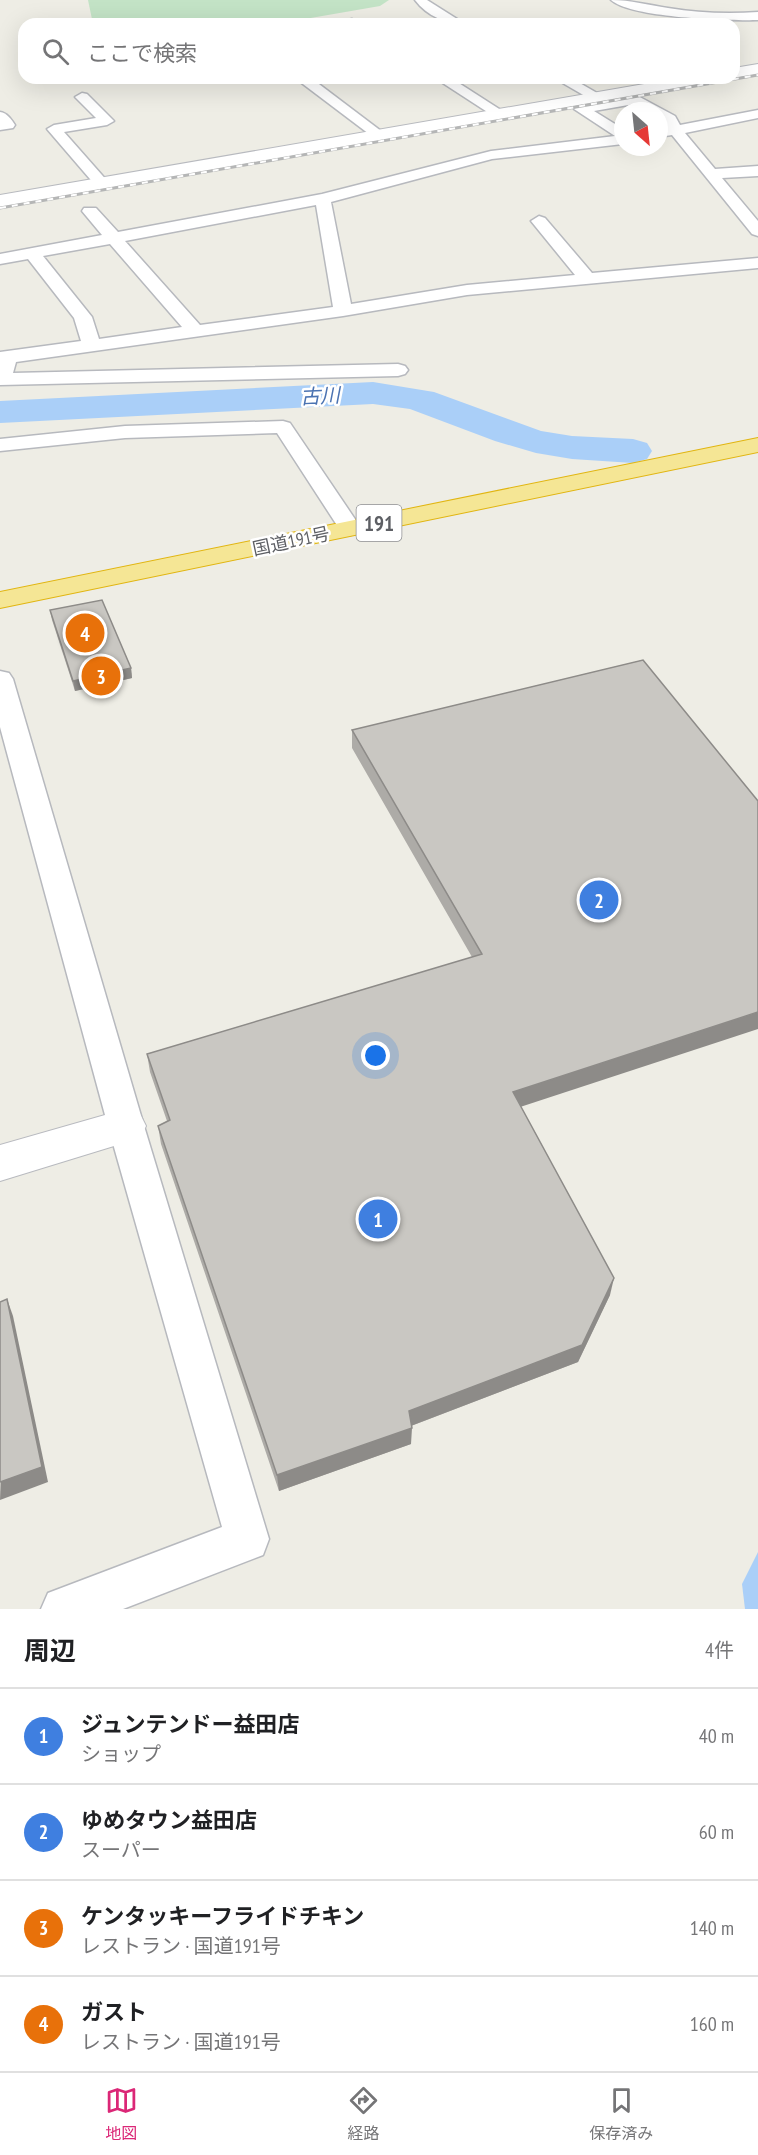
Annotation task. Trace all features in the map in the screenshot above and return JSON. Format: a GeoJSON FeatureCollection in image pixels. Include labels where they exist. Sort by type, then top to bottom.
{"type":"FeatureCollection","features":[{"type":"Feature","properties":{"kind":"highway","name":"国道191号"},"geometry":{"type":"LineString","coordinates":[[0,600],[758,445]]}},
{"type":"Feature","properties":{"kind":"street"},"geometry":{"type":"LineString","coordinates":[[421,0],[426,6],[448,18]]}},
{"type":"Feature","properties":{"kind":"street"},"geometry":{"type":"LineString","coordinates":[[617,0],[689,13],[758,16]]}},
{"type":"Feature","properties":{"kind":"street"},"geometry":{"type":"LineString","coordinates":[[740,72],[758,69]]}},
{"type":"Feature","properties":{"kind":"street"},"geometry":{"type":"LineString","coordinates":[[310,84],[378,134]]}},
{"type":"Feature","properties":{"kind":"street"},"geometry":{"type":"LineString","coordinates":[[452,84],[500,114]]}},
{"type":"Feature","properties":{"kind":"street"},"geometry":{"type":"LineString","coordinates":[[572,84],[597,97]]}},
{"type":"Feature","properties":{"kind":"street"},"geometry":{"type":"LineString","coordinates":[[0,200],[672,84]]}},
{"type":"Feature","properties":{"kind":"street"},"geometry":{"type":"LineString","coordinates":[[82,97],[107,121],[54,129],[101,183]]}},
{"type":"Feature","properties":{"kind":"street"},"geometry":{"type":"LineString","coordinates":[[620,102],[636,99],[641,102]]}},
{"type":"Feature","properties":{"kind":"street"},"geometry":{"type":"LineString","coordinates":[[614,103],[581,109],[614,129]]}},
{"type":"Feature","properties":{"kind":"street"},"geometry":{"type":"LineString","coordinates":[[668,131],[758,114]]}},
{"type":"Feature","properties":{"kind":"street"},"geometry":{"type":"LineString","coordinates":[[0,116],[8,125],[0,126]]}},
{"type":"Feature","properties":{"kind":"street"},"geometry":{"type":"LineString","coordinates":[[668,118],[675,130],[758,231]]}},
{"type":"Feature","properties":{"kind":"street"},"geometry":{"type":"LineString","coordinates":[[0,259],[323,199],[491,155],[614,141]]}},
{"type":"Feature","properties":{"kind":"street"},"geometry":{"type":"LineString","coordinates":[[711,174],[758,171]]}},
{"type":"Feature","properties":{"kind":"street"},"geometry":{"type":"LineString","coordinates":[[323,199],[344,311]]}},
{"type":"Feature","properties":{"kind":"street"},"geometry":{"type":"LineString","coordinates":[[90,211],[196,332]]}},
{"type":"Feature","properties":{"kind":"street"},"geometry":{"type":"LineString","coordinates":[[539,221],[586,278]]}},
{"type":"Feature","properties":{"kind":"street"},"geometry":{"type":"LineString","coordinates":[[32,253],[83,317],[92,346]]}},
{"type":"Feature","properties":{"kind":"street"},"geometry":{"type":"LineString","coordinates":[[398,370],[1,379],[4,357],[344,311],[467,290],[758,263]]}},
{"type":"Feature","properties":{"kind":"street"},"geometry":{"type":"LineString","coordinates":[[0,445],[125,432],[283,427],[350,528]]}},
{"type":"Feature","properties":{"kind":"street"},"geometry":{"type":"LineString","coordinates":[[0,679],[126,1126],[247,1539],[64,1609]]}},
{"type":"Feature","properties":{"kind":"street"},"geometry":{"type":"LineString","coordinates":[[0,1163],[126,1126]]}},
{"type":"Feature","properties":{"kind":"green space"},"geometry":{"type":"Polygon","coordinates":[[[88,0],[389,0],[380,6],[311,18],[92,18],[88,0]]]}},
{"type":"Feature","properties":{"kind":"water"},"geometry":{"type":"Polygon","coordinates":[[[758,1552],[758,1609],[745,1609],[742,1584],[758,1552]]]}},
{"type":"Feature","properties":{"kind":"building"},"geometry":{"type":"Polygon","coordinates":[[[102,600],[131,668],[73,681],[50,610],[102,600]]]}},
{"type":"Feature","properties":{"kind":"building"},"geometry":{"type":"Polygon","coordinates":[[[643,660],[758,801],[758,1012],[513,1092],[614,1278],[582,1345],[409,1411],[412,1428],[277,1475],[158,1126],[170,1120],[147,1054],[482,954],[352,730],[643,660]]]}},
{"type":"Feature","properties":{"kind":"building"},"geometry":{"type":"Polygon","coordinates":[[[7,1299],[42,1467],[0,1482],[0,1302],[7,1299]]]}},
{"type":"Feature","properties":{"kind":"waterway","name":"古川"},"geometry":{"type":"LineString","coordinates":[[0,412],[373,393],[421,400],[495,428],[548,444],[633,451]]}},
{"type":"Feature","properties":{"kind":"railway"},"geometry":{"type":"LineString","coordinates":[[740,78],[758,75]]}},
{"type":"Feature","properties":{"kind":"railway"},"geometry":{"type":"LineString","coordinates":[[0,208],[707,84]]}},
{"type":"Feature","properties":{"kind":"place","name":"ガスト"},"geometry":{"type":"Point","coordinates":[85,633]}},
{"type":"Feature","properties":{"kind":"place","name":"ケンタッキーフライドチキン"},"geometry":{"type":"Point","coordinates":[101,676]}},
{"type":"Feature","properties":{"kind":"place","name":"ゆめタウン益田店"},"geometry":{"type":"Point","coordinates":[599,900]}},
{"type":"Feature","properties":{"kind":"place","name":"ジュンテンドー益田店"},"geometry":{"type":"Point","coordinates":[378,1219]}}]}
